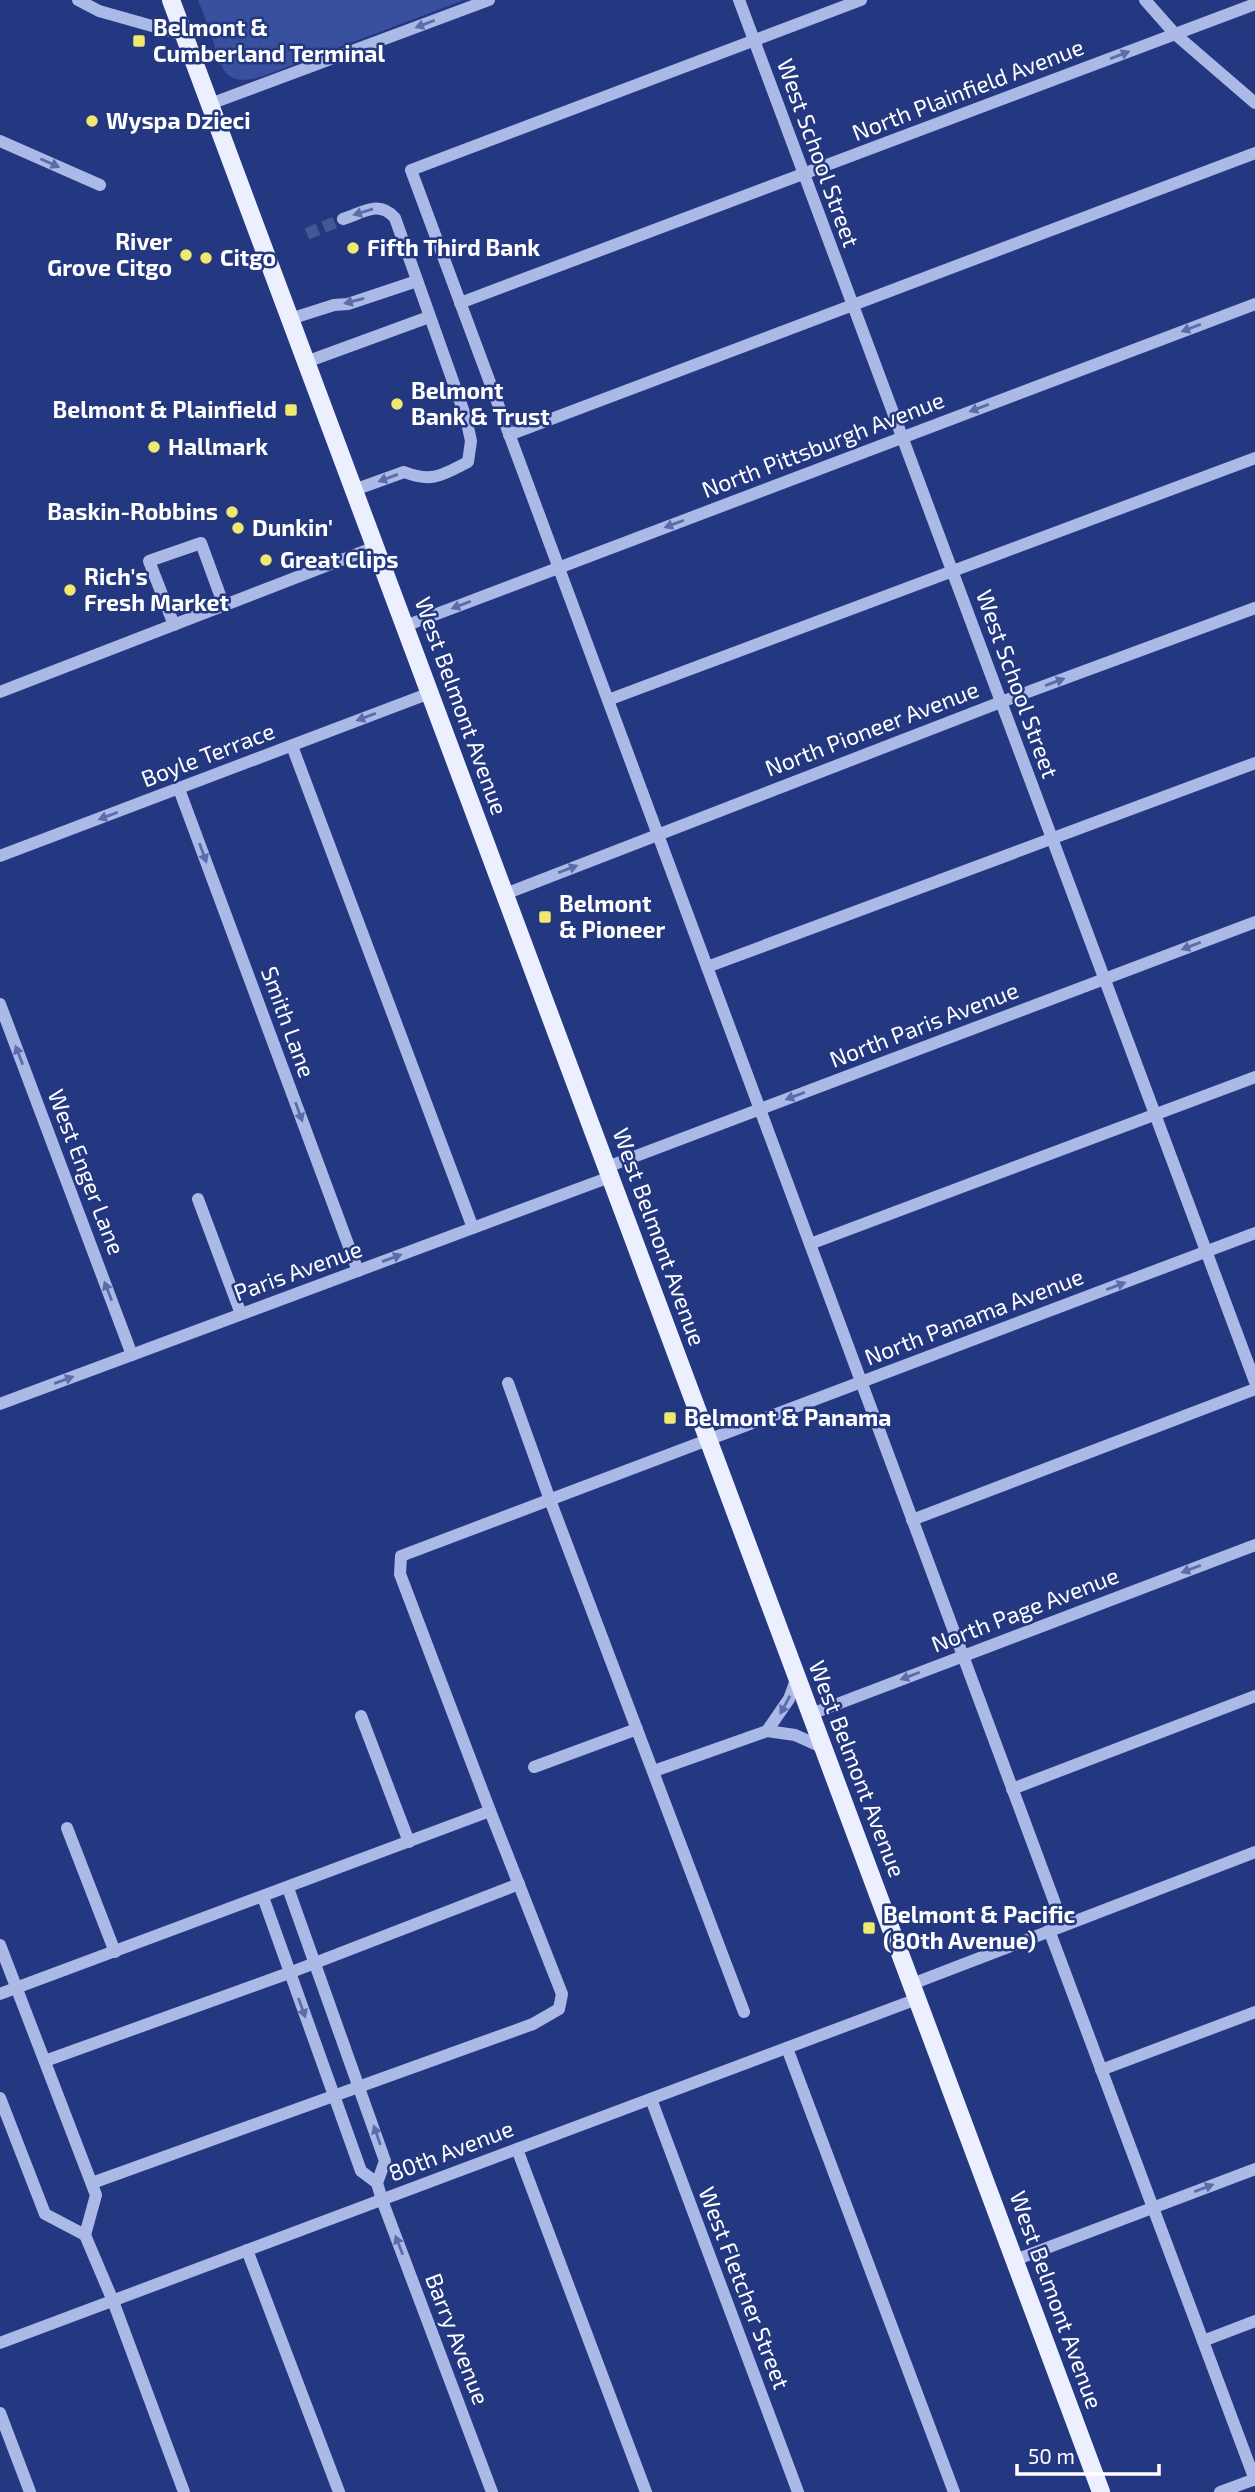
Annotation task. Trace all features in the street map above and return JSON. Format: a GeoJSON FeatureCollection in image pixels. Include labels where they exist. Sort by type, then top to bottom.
{"type":"FeatureCollection","features":[{"type":"Feature","properties":{"kind":"main road","name":"West Belmont Avenue"},"geometry":{"type":"LineString","coordinates":[[171,0],[1101,2492]]}},
{"type":"Feature","properties":{"kind":"street"},"geometry":{"type":"LineString","coordinates":[[78,0],[99,11],[184,35]]}},
{"type":"Feature","properties":{"kind":"street"},"geometry":{"type":"LineString","coordinates":[[210,104],[489,0]]}},
{"type":"Feature","properties":{"kind":"street","name":"West School Street"},"geometry":{"type":"LineString","coordinates":[[739,0],[1255,1382]]}},
{"type":"Feature","properties":{"kind":"street"},"geometry":{"type":"LineString","coordinates":[[861,0],[411,170],[1063,1925]]}},
{"type":"Feature","properties":{"kind":"street"},"geometry":{"type":"LineString","coordinates":[[1145,0],[1175,34],[1255,103]]}},
{"type":"Feature","properties":{"kind":"street","name":"North Plainfield Avenue"},"geometry":{"type":"LineString","coordinates":[[460,303],[1255,4]]}},
{"type":"Feature","properties":{"kind":"street"},"geometry":{"type":"LineString","coordinates":[[0,141],[100,185]]}},
{"type":"Feature","properties":{"kind":"street"},"geometry":{"type":"LineString","coordinates":[[509,435],[1255,153]]}},
{"type":"Feature","properties":{"kind":"street"},"geometry":{"type":"LineString","coordinates":[[343,219],[379,207],[395,218],[462,408],[471,441],[468,461],[440,476],[422,479],[404,472],[354,490]]}},
{"type":"Feature","properties":{"kind":"street"},"geometry":{"type":"LineString","coordinates":[[290,319],[334,305],[348,304],[417,281]]}},
{"type":"Feature","properties":{"kind":"street","name":"North Pittsburgh Avenue"},"geometry":{"type":"LineString","coordinates":[[405,626],[1255,303]]}},
{"type":"Feature","properties":{"kind":"street"},"geometry":{"type":"LineString","coordinates":[[306,362],[429,317]]}},
{"type":"Feature","properties":{"kind":"street"},"geometry":{"type":"LineString","coordinates":[[608,700],[1255,458]]}},
{"type":"Feature","properties":{"kind":"street"},"geometry":{"type":"LineString","coordinates":[[174,625],[149,561],[201,543],[224,606]]}},
{"type":"Feature","properties":{"kind":"street"},"geometry":{"type":"LineString","coordinates":[[0,692],[375,547]]}},
{"type":"Feature","properties":{"kind":"street","name":"North Pioneer Avenue"},"geometry":{"type":"LineString","coordinates":[[505,894],[1001,702],[1255,608]]}},
{"type":"Feature","properties":{"kind":"street","name":"Boyle Terrace"},"geometry":{"type":"LineString","coordinates":[[0,856],[430,693]]}},
{"type":"Feature","properties":{"kind":"street"},"geometry":{"type":"LineString","coordinates":[[292,746],[473,1228]]}},
{"type":"Feature","properties":{"kind":"street"},"geometry":{"type":"LineString","coordinates":[[707,967],[1255,763]]}},
{"type":"Feature","properties":{"kind":"street","name":"Smith Lane"},"geometry":{"type":"LineString","coordinates":[[179,789],[358,1271]]}},
{"type":"Feature","properties":{"kind":"street","name":"North Paris Avenue"},"geometry":{"type":"LineString","coordinates":[[609,1172],[760,1110],[1255,922]]}},
{"type":"Feature","properties":{"kind":"street","name":"West Enger Lane"},"geometry":{"type":"LineString","coordinates":[[0,1004],[132,1355]]}},
{"type":"Feature","properties":{"kind":"street"},"geometry":{"type":"LineString","coordinates":[[810,1244],[1255,1077]]}},
{"type":"Feature","properties":{"kind":"street","name":"Paris Avenue"},"geometry":{"type":"LineString","coordinates":[[0,1404],[473,1228],[609,1172]]}},
{"type":"Feature","properties":{"kind":"street"},"geometry":{"type":"LineString","coordinates":[[198,1199],[241,1314]]}},
{"type":"Feature","properties":{"kind":"street","name":"North Panama Avenue"},"geometry":{"type":"LineString","coordinates":[[490,1811],[400,1574],[401,1556],[1255,1233]]}},
{"type":"Feature","properties":{"kind":"street"},"geometry":{"type":"LineString","coordinates":[[508,1383],[744,2012]]}},
{"type":"Feature","properties":{"kind":"street"},"geometry":{"type":"LineString","coordinates":[[912,1520],[1255,1389]]}},
{"type":"Feature","properties":{"kind":"street","name":"North Page Avenue"},"geometry":{"type":"LineString","coordinates":[[811,1714],[1255,1545]]}},
{"type":"Feature","properties":{"kind":"street"},"geometry":{"type":"LineString","coordinates":[[767,1731],[789,1699],[797,1677]]}},
{"type":"Feature","properties":{"kind":"street"},"geometry":{"type":"LineString","coordinates":[[1012,1789],[1255,1696]]}},
{"type":"Feature","properties":{"kind":"street"},"geometry":{"type":"LineString","coordinates":[[361,1716],[410,1842]]}},
{"type":"Feature","properties":{"kind":"street"},"geometry":{"type":"LineString","coordinates":[[534,1767],[637,1729]]}},
{"type":"Feature","properties":{"kind":"street"},"geometry":{"type":"LineString","coordinates":[[654,1771],[767,1731],[795,1735],[824,1748]]}},
{"type":"Feature","properties":{"kind":"street"},"geometry":{"type":"LineString","coordinates":[[0,1994],[490,1811],[562,1994],[559,2009],[533,2024],[92,2183]]}},
{"type":"Feature","properties":{"kind":"street"},"geometry":{"type":"LineString","coordinates":[[67,1828],[115,1952]]}},
{"type":"Feature","properties":{"kind":"street","name":"80th Avenue"},"geometry":{"type":"LineString","coordinates":[[0,2343],[787,2048],[1049,1930],[1255,1852]]}},
{"type":"Feature","properties":{"kind":"street"},"geometry":{"type":"LineString","coordinates":[[45,2061],[289,1973],[519,1884]]}},
{"type":"Feature","properties":{"kind":"street"},"geometry":{"type":"LineString","coordinates":[[263,1897],[361,2171],[377,2183],[385,2161],[288,1888]]}},
{"type":"Feature","properties":{"kind":"street"},"geometry":{"type":"LineString","coordinates":[[1049,1930],[1255,2479],[1220,2492]]}},
{"type":"Feature","properties":{"kind":"street"},"geometry":{"type":"LineString","coordinates":[[0,1945],[96,2195],[85,2235],[113,2301],[184,2492]]}},
{"type":"Feature","properties":{"kind":"street"},"geometry":{"type":"LineString","coordinates":[[1101,2070],[1255,2012]]}},
{"type":"Feature","properties":{"kind":"street"},"geometry":{"type":"LineString","coordinates":[[787,2048],[954,2492]]}},
{"type":"Feature","properties":{"kind":"street"},"geometry":{"type":"LineString","coordinates":[[0,2098],[44,2214],[85,2235]]}},
{"type":"Feature","properties":{"kind":"street","name":"West Fletcher Street"},"geometry":{"type":"LineString","coordinates":[[651,2099],[798,2492]]}},
{"type":"Feature","properties":{"kind":"street"},"geometry":{"type":"LineString","coordinates":[[517,2149],[646,2492]]}},
{"type":"Feature","properties":{"kind":"street"},"geometry":{"type":"LineString","coordinates":[[1015,2260],[1255,2168]]}},
{"type":"Feature","properties":{"kind":"street","name":"Barry Avenue"},"geometry":{"type":"LineString","coordinates":[[377,2183],[492,2492]]}},
{"type":"Feature","properties":{"kind":"street"},"geometry":{"type":"LineString","coordinates":[[247,2250],[338,2492]]}},
{"type":"Feature","properties":{"kind":"street"},"geometry":{"type":"LineString","coordinates":[[1203,2341],[1255,2321]]}},
{"type":"Feature","properties":{"kind":"street"},"geometry":{"type":"LineString","coordinates":[[0,2413],[30,2492]]}},
{"type":"Feature","properties":{"kind":"shaded area"},"geometry":{"type":"Polygon","coordinates":[[[198,0],[464,0],[263,76],[240,79],[226,73],[222,67],[198,0]]]}},
{"type":"Feature","properties":{"kind":"tunnel"},"geometry":{"type":"LineString","coordinates":[[307,234],[343,219]]}},
{"type":"Feature","properties":{"kind":"place","name":"Belmont & Cumberland Terminal"},"geometry":{"type":"Point","coordinates":[139,41]}},
{"type":"Feature","properties":{"kind":"place","name":"Wyspa Dzieci"},"geometry":{"type":"Point","coordinates":[92,121]}},
{"type":"Feature","properties":{"kind":"place","name":"Fifth Third Bank"},"geometry":{"type":"Point","coordinates":[353,248]}},
{"type":"Feature","properties":{"kind":"place","name":"River Grove Citgo"},"geometry":{"type":"Point","coordinates":[186,255]}},
{"type":"Feature","properties":{"kind":"place","name":"Citgo"},"geometry":{"type":"Point","coordinates":[206,258]}},
{"type":"Feature","properties":{"kind":"place","name":"Belmont Bank & Trust"},"geometry":{"type":"Point","coordinates":[397,404]}},
{"type":"Feature","properties":{"kind":"place","name":"Belmont & Plainfield"},"geometry":{"type":"Point","coordinates":[291,410]}},
{"type":"Feature","properties":{"kind":"place","name":"Hallmark"},"geometry":{"type":"Point","coordinates":[154,447]}},
{"type":"Feature","properties":{"kind":"place","name":"Baskin-Robbins"},"geometry":{"type":"Point","coordinates":[232,512]}},
{"type":"Feature","properties":{"kind":"place","name":"Dunkin'"},"geometry":{"type":"Point","coordinates":[238,528]}},
{"type":"Feature","properties":{"kind":"place","name":"Great Clips"},"geometry":{"type":"Point","coordinates":[266,560]}},
{"type":"Feature","properties":{"kind":"place","name":"Rich's Fresh Market"},"geometry":{"type":"Point","coordinates":[70,590]}},
{"type":"Feature","properties":{"kind":"place","name":"Belmont & Pioneer"},"geometry":{"type":"Point","coordinates":[545,917]}},
{"type":"Feature","properties":{"kind":"place","name":"Belmont & Panama"},"geometry":{"type":"Point","coordinates":[670,1418]}},
{"type":"Feature","properties":{"kind":"place","name":"Belmont & Pacific (80th Avenue)"},"geometry":{"type":"Point","coordinates":[869,1928]}}]}
